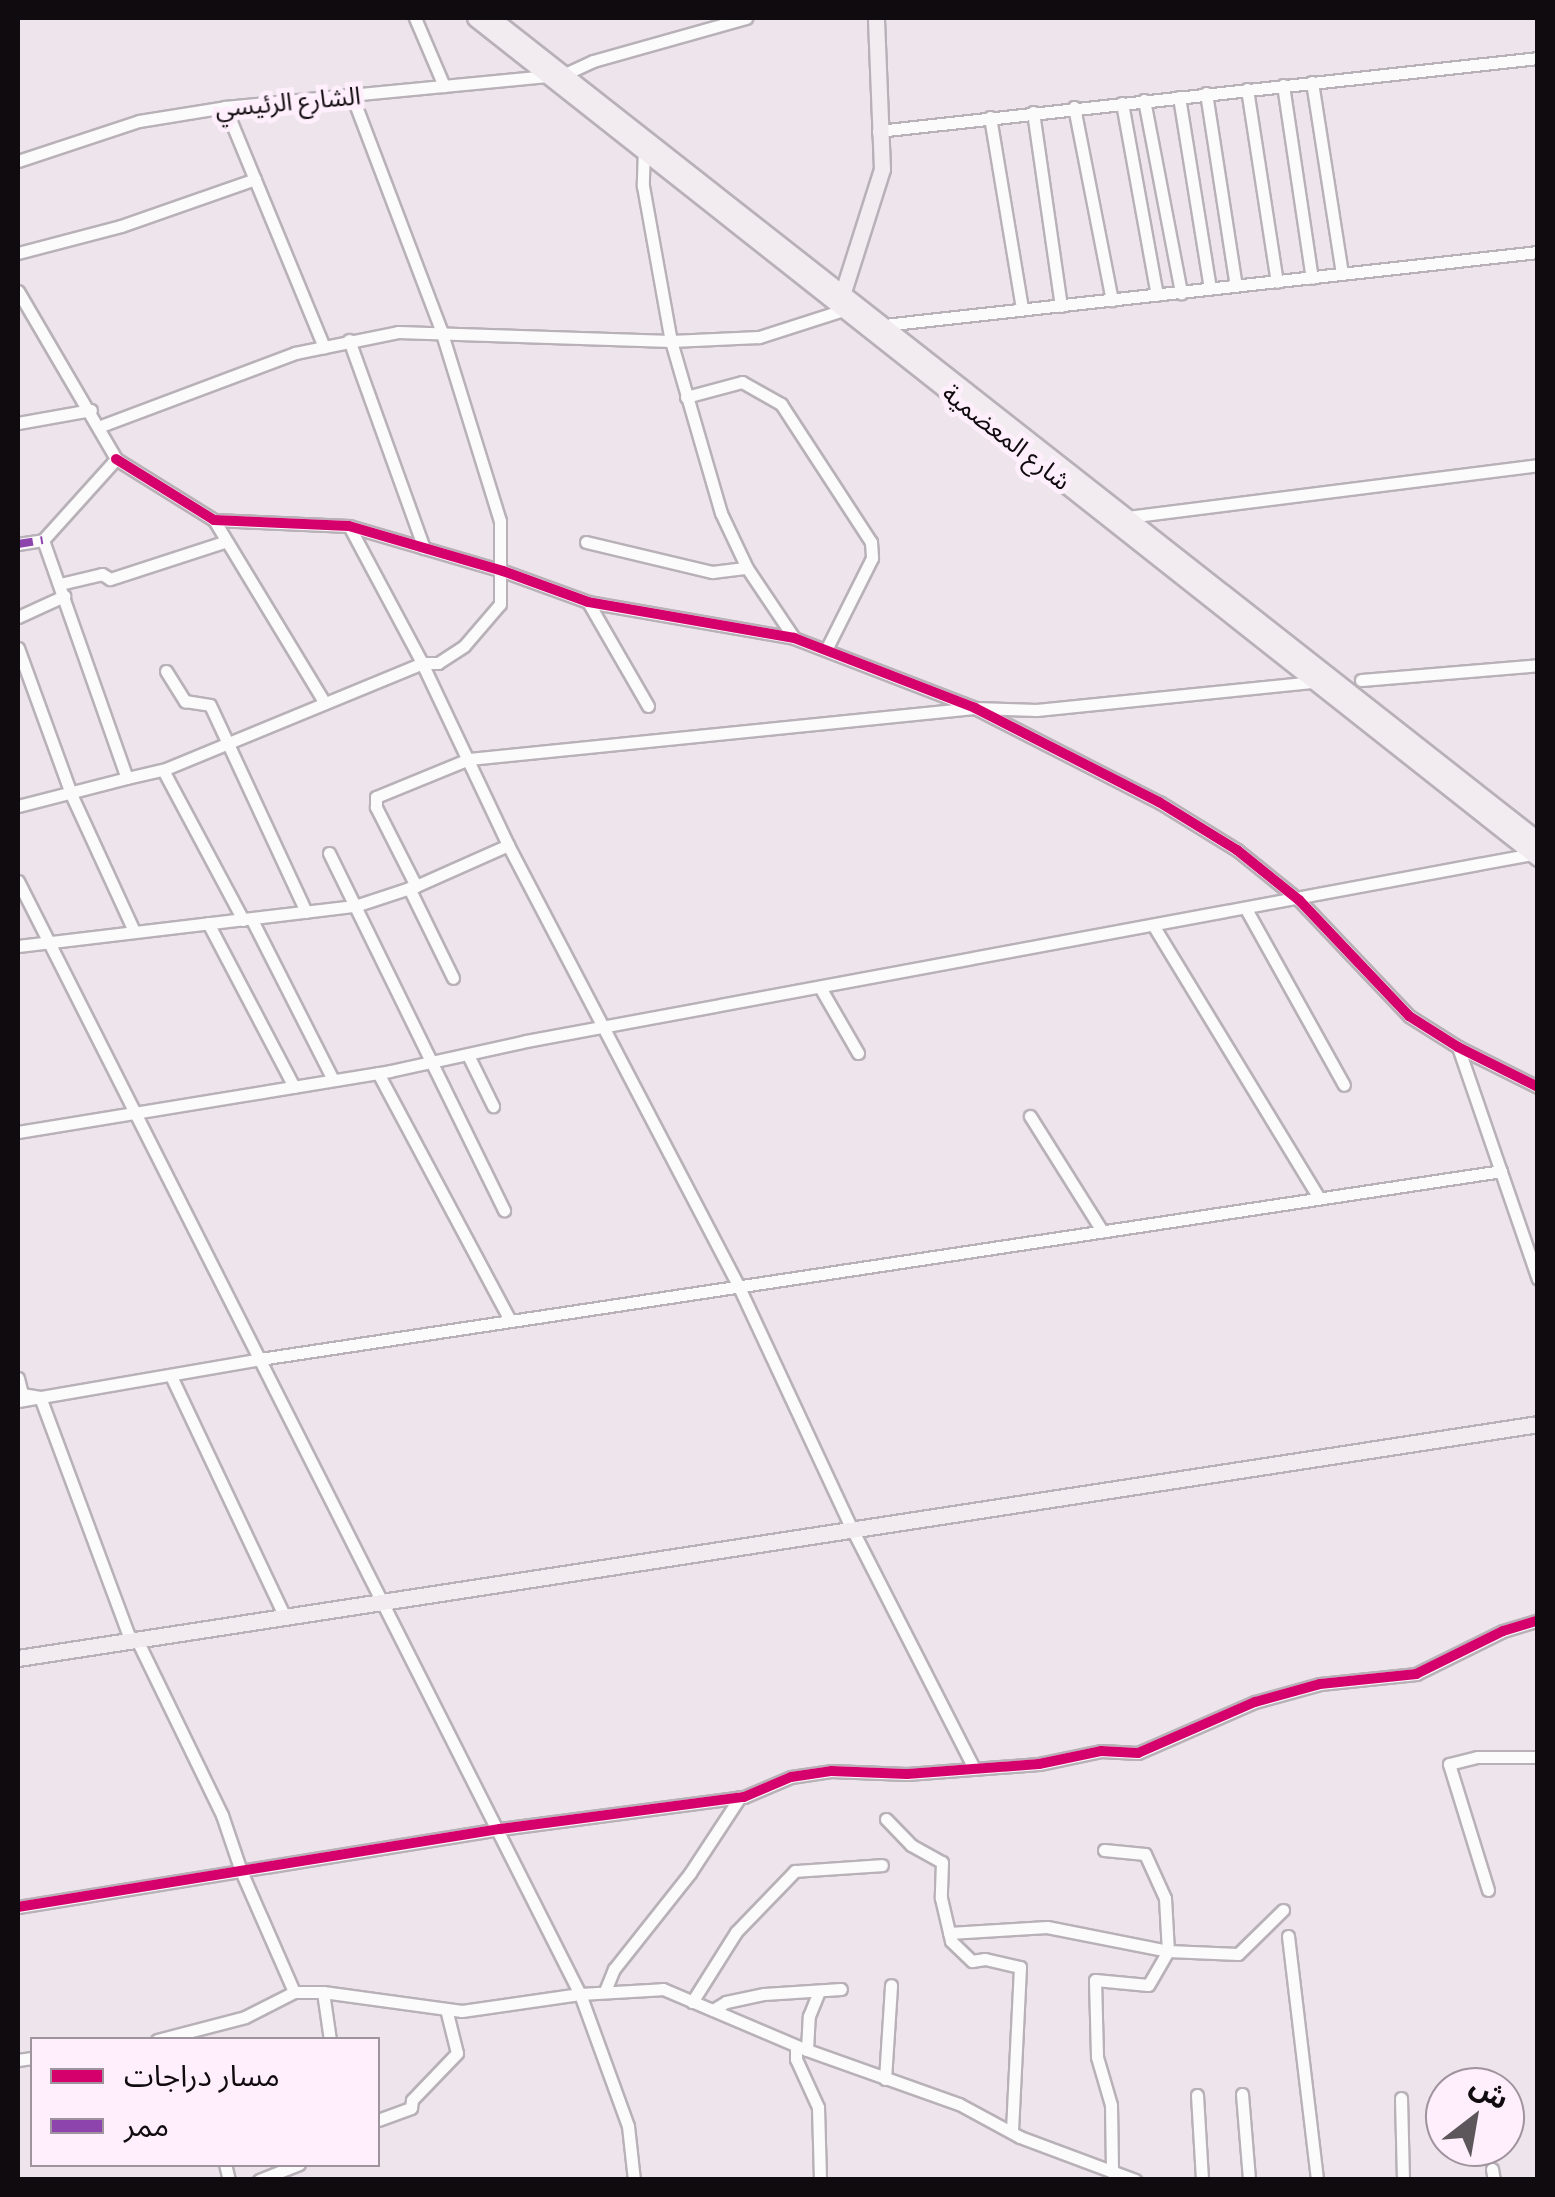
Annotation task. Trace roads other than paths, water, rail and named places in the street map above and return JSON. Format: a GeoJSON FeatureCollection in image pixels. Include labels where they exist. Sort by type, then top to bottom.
{"type":"FeatureCollection","features":[{"type":"Feature","properties":{"kind":"main road","name":"شارع المعضمية"},"geometry":{"type":"LineString","coordinates":[[475,18],[546,75],[630,131],[843,292],[1127,517],[1536,851]]}},
{"type":"Feature","properties":{"kind":"main road","name":"شارع المعضمية"},"geometry":{"type":"LineString","coordinates":[[492,18],[564,74],[630,131],[644,149],[843,310],[1314,682],[1536,851]]}},
{"type":"Feature","properties":{"kind":"main road"},"geometry":{"type":"LineString","coordinates":[[843,292],[882,168],[876,18]]}},
{"type":"Feature","properties":{"kind":"main road"},"geometry":{"type":"LineString","coordinates":[[18,1658],[1538,1424]]}},
{"type":"Feature","properties":{"kind":"street"},"geometry":{"type":"LineString","coordinates":[[415,18],[444,86]]}},
{"type":"Feature","properties":{"kind":"street","name":"الشارع الرئيسي"},"geometry":{"type":"LineString","coordinates":[[18,161],[139,121],[225,107],[353,98],[564,74],[698,23],[746,18]]}},
{"type":"Feature","properties":{"kind":"street"},"geometry":{"type":"LineString","coordinates":[[878,131],[1538,58]]}},
{"type":"Feature","properties":{"kind":"street"},"geometry":{"type":"LineString","coordinates":[[1312,82],[1342,274]]}},
{"type":"Feature","properties":{"kind":"street"},"geometry":{"type":"LineString","coordinates":[[1282,84],[1312,278]]}},
{"type":"Feature","properties":{"kind":"street"},"geometry":{"type":"LineString","coordinates":[[1247,88],[1277,282]]}},
{"type":"Feature","properties":{"kind":"street"},"geometry":{"type":"LineString","coordinates":[[1206,93],[1236,286]]}},
{"type":"Feature","properties":{"kind":"street"},"geometry":{"type":"LineString","coordinates":[[1178,97],[1210,289]]}},
{"type":"Feature","properties":{"kind":"street"},"geometry":{"type":"LineString","coordinates":[[18,806],[163,770],[422,663],[438,663],[464,646],[500,604],[500,520],[441,330],[353,98]]}},
{"type":"Feature","properties":{"kind":"street"},"geometry":{"type":"LineString","coordinates":[[1144,100],[1181,292]]}},
{"type":"Feature","properties":{"kind":"street"},"geometry":{"type":"LineString","coordinates":[[1122,103],[1157,295]]}},
{"type":"Feature","properties":{"kind":"street"},"geometry":{"type":"LineString","coordinates":[[225,107],[324,347]]}},
{"type":"Feature","properties":{"kind":"street"},"geometry":{"type":"LineString","coordinates":[[1074,107],[1112,300]]}},
{"type":"Feature","properties":{"kind":"street"},"geometry":{"type":"LineString","coordinates":[[1033,112],[1061,306]]}},
{"type":"Feature","properties":{"kind":"street"},"geometry":{"type":"LineString","coordinates":[[990,117],[1022,310]]}},
{"type":"Feature","properties":{"kind":"street"},"geometry":{"type":"LineString","coordinates":[[644,149],[643,186],[671,340],[686,398],[721,512],[747,568],[794,638]]}},
{"type":"Feature","properties":{"kind":"street"},"geometry":{"type":"LineString","coordinates":[[18,253],[121,226],[254,179]]}},
{"type":"Feature","properties":{"kind":"street"},"geometry":{"type":"LineString","coordinates":[[884,325],[1538,252]]}},
{"type":"Feature","properties":{"kind":"street"},"geometry":{"type":"LineString","coordinates":[[18,291],[101,426],[116,459],[214,520],[349,526],[503,571],[588,602],[794,638],[975,708],[1160,802],[1236,850],[1299,900],[1408,1016],[1458,1047],[1538,1086]]}},
{"type":"Feature","properties":{"kind":"street"},"geometry":{"type":"LineString","coordinates":[[101,426],[296,353],[398,332],[441,330],[671,340],[759,337],[843,310]]}},
{"type":"Feature","properties":{"kind":"street"},"geometry":{"type":"LineString","coordinates":[[349,340],[424,548]]}},
{"type":"Feature","properties":{"kind":"street"},"geometry":{"type":"LineString","coordinates":[[686,398],[742,382],[782,404],[871,542],[872,558],[826,650]]}},
{"type":"Feature","properties":{"kind":"street"},"geometry":{"type":"LineString","coordinates":[[18,423],[91,410]]}},
{"type":"Feature","properties":{"kind":"street"},"geometry":{"type":"LineString","coordinates":[[18,544],[43,540],[116,459]]}},
{"type":"Feature","properties":{"kind":"street"},"geometry":{"type":"LineString","coordinates":[[1127,517],[1538,464]]}},
{"type":"Feature","properties":{"kind":"street"},"geometry":{"type":"LineString","coordinates":[[214,520],[325,704]]}},
{"type":"Feature","properties":{"kind":"street"},"geometry":{"type":"LineString","coordinates":[[349,526],[422,663],[508,845],[738,1285],[852,1529],[972,1766]]}},
{"type":"Feature","properties":{"kind":"street"},"geometry":{"type":"LineString","coordinates":[[43,540],[127,778]]}},
{"type":"Feature","properties":{"kind":"street"},"geometry":{"type":"LineString","coordinates":[[18,616],[62,590],[102,574],[110,579],[224,542]]}},
{"type":"Feature","properties":{"kind":"street"},"geometry":{"type":"LineString","coordinates":[[586,542],[712,572],[747,568]]}},
{"type":"Feature","properties":{"kind":"street"},"geometry":{"type":"LineString","coordinates":[[588,602],[648,706]]}},
{"type":"Feature","properties":{"kind":"street"},"geometry":{"type":"LineString","coordinates":[[18,648],[72,794],[134,932]]}},
{"type":"Feature","properties":{"kind":"street"},"geometry":{"type":"LineString","coordinates":[[1361,680],[1538,665]]}},
{"type":"Feature","properties":{"kind":"street"},"geometry":{"type":"LineString","coordinates":[[166,670],[184,701],[210,705],[306,912]]}},
{"type":"Feature","properties":{"kind":"street"},"geometry":{"type":"LineString","coordinates":[[453,978],[376,807],[376,798],[469,759],[975,708],[1037,710],[1314,682]]}},
{"type":"Feature","properties":{"kind":"street"},"geometry":{"type":"LineString","coordinates":[[163,770],[332,1080]]}},
{"type":"Feature","properties":{"kind":"street"},"geometry":{"type":"LineString","coordinates":[[18,946],[355,906],[412,887],[508,845]]}},
{"type":"Feature","properties":{"kind":"street"},"geometry":{"type":"LineString","coordinates":[[18,1132],[378,1073],[1299,900],[1536,851]]}},
{"type":"Feature","properties":{"kind":"street"},"geometry":{"type":"LineString","coordinates":[[329,854],[504,1211]]}},
{"type":"Feature","properties":{"kind":"street"},"geometry":{"type":"LineString","coordinates":[[18,881],[580,1994],[628,2126],[634,2180]]}},
{"type":"Feature","properties":{"kind":"street"},"geometry":{"type":"LineString","coordinates":[[1246,909],[1344,1084]]}},
{"type":"Feature","properties":{"kind":"street"},"geometry":{"type":"LineString","coordinates":[[208,923],[294,1086]]}},
{"type":"Feature","properties":{"kind":"street"},"geometry":{"type":"LineString","coordinates":[[1153,925],[1319,1198]]}},
{"type":"Feature","properties":{"kind":"street"},"geometry":{"type":"LineString","coordinates":[[820,989],[858,1053]]}},
{"type":"Feature","properties":{"kind":"street"},"geometry":{"type":"LineString","coordinates":[[1458,1047],[1538,1280]]}},
{"type":"Feature","properties":{"kind":"street"},"geometry":{"type":"LineString","coordinates":[[468,1055],[493,1106]]}},
{"type":"Feature","properties":{"kind":"street"},"geometry":{"type":"LineString","coordinates":[[378,1073],[510,1320]]}},
{"type":"Feature","properties":{"kind":"street"},"geometry":{"type":"LineString","coordinates":[[1030,1116],[1102,1230]]}},
{"type":"Feature","properties":{"kind":"street"},"geometry":{"type":"LineString","coordinates":[[18,1400],[510,1320],[1501,1171]]}},
{"type":"Feature","properties":{"kind":"street"},"geometry":{"type":"LineString","coordinates":[[172,1376],[284,1617]]}},
{"type":"Feature","properties":{"kind":"street"},"geometry":{"type":"LineString","coordinates":[[18,1378],[22,1394],[40,1397]]}},
{"type":"Feature","properties":{"kind":"street"},"geometry":{"type":"LineString","coordinates":[[40,1397],[129,1636],[136,1640],[222,1815],[241,1871],[294,1992]]}},
{"type":"Feature","properties":{"kind":"street"},"geometry":{"type":"LineString","coordinates":[[18,1907],[500,1829],[740,1797],[791,1777],[832,1771],[908,1774],[972,1766],[1039,1764],[1101,1751],[1138,1753],[1255,1702],[1320,1684],[1416,1674],[1503,1632],[1538,1620]]}},
{"type":"Feature","properties":{"kind":"street"},"geometry":{"type":"LineString","coordinates":[[1488,1890],[1449,1764],[1477,1757],[1538,1757]]}},
{"type":"Feature","properties":{"kind":"street"},"geometry":{"type":"LineString","coordinates":[[604,1991],[614,1970],[690,1873],[740,1797]]}},
{"type":"Feature","properties":{"kind":"street"},"geometry":{"type":"LineString","coordinates":[[886,1819],[911,1845],[942,1862],[941,1898],[949,1933],[972,1961],[985,1959],[1020,1967],[1012,2132]]}},
{"type":"Feature","properties":{"kind":"street"},"geometry":{"type":"LineString","coordinates":[[1104,1850],[1145,1854],[1166,1898],[1168,1951],[1148,1986],[1096,1980],[1097,2057],[1111,2105],[1117,2176]]}},
{"type":"Feature","properties":{"kind":"street"},"geometry":{"type":"LineString","coordinates":[[692,2002],[736,1932],[796,1872],[882,1865]]}},
{"type":"Feature","properties":{"kind":"street"},"geometry":{"type":"LineString","coordinates":[[949,1933],[1047,1927],[1168,1951],[1238,1954],[1282,1910]]}},
{"type":"Feature","properties":{"kind":"street"},"geometry":{"type":"LineString","coordinates":[[1288,1936],[1317,2180]]}},
{"type":"Feature","properties":{"kind":"street"},"geometry":{"type":"LineString","coordinates":[[885,2080],[891,1985]]}},
{"type":"Feature","properties":{"kind":"street"},"geometry":{"type":"LineString","coordinates":[[712,2010],[726,2002],[764,1994],[841,1989]]}},
{"type":"Feature","properties":{"kind":"street"},"geometry":{"type":"LineString","coordinates":[[187,2036],[244,2017],[294,1992],[323,1992],[462,2011],[604,1991],[662,1990],[801,2048],[960,2104],[1012,2132],[1135,2180]]}},
{"type":"Feature","properties":{"kind":"street"},"geometry":{"type":"LineString","coordinates":[[819,1991],[796,2059],[820,2115],[820,2180]]}},
{"type":"Feature","properties":{"kind":"street"},"geometry":{"type":"LineString","coordinates":[[323,1992],[330,2037]]}},
{"type":"Feature","properties":{"kind":"street"},"geometry":{"type":"LineString","coordinates":[[380,2119],[411,2108],[412,2100],[457,2053],[446,2009]]}},
{"type":"Feature","properties":{"kind":"street"},"geometry":{"type":"LineString","coordinates":[[1242,2094],[1249,2180]]}},
{"type":"Feature","properties":{"kind":"street"},"geometry":{"type":"LineString","coordinates":[[1197,2095],[1202,2180]]}},
{"type":"Feature","properties":{"kind":"street"},"geometry":{"type":"LineString","coordinates":[[1402,2098],[1403,2180]]}},
{"type":"Feature","properties":{"kind":"street"},"geometry":{"type":"LineString","coordinates":[[259,2180],[292,2167]]}}]}
